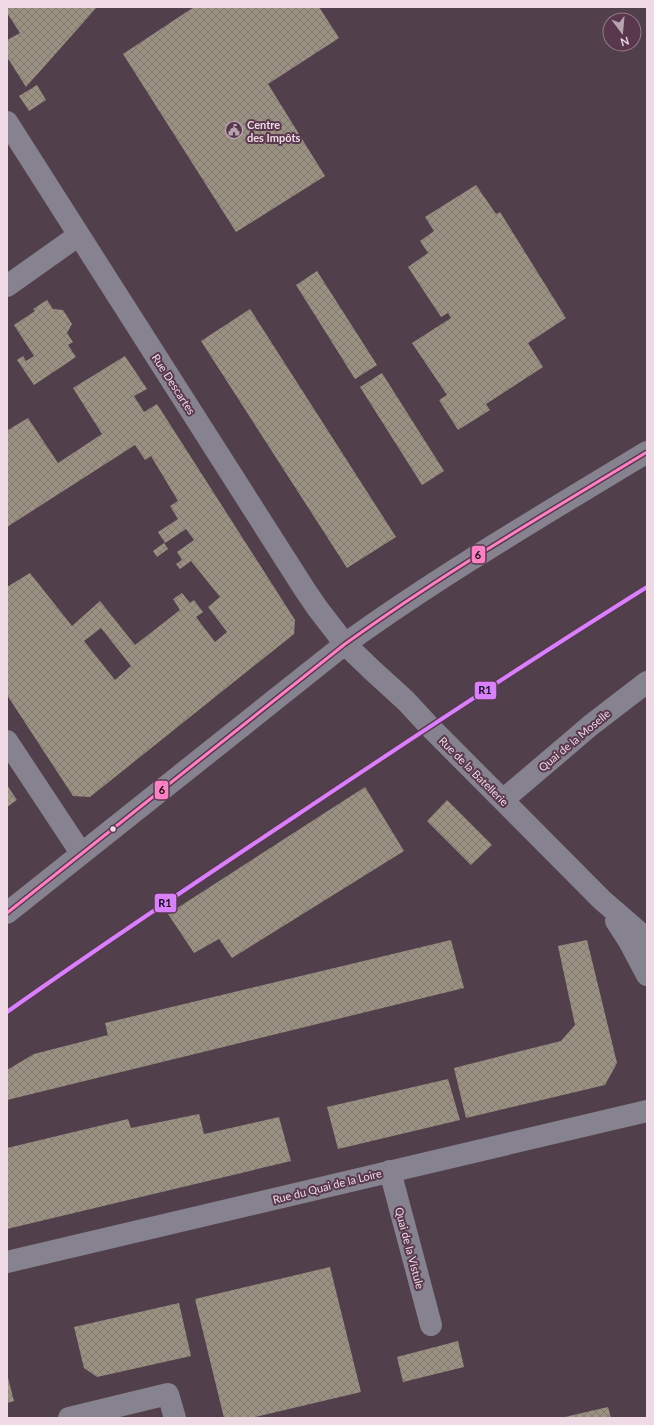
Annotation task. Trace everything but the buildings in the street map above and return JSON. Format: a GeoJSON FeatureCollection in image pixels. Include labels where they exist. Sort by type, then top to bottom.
{"type":"FeatureCollection","features":[{"type":"Feature","properties":{"kind":"street","name":"Rue Descartes"},"geometry":{"type":"LineString","coordinates":[[7,122],[314,603],[345,644]]}},
{"type":"Feature","properties":{"kind":"street"},"geometry":{"type":"LineString","coordinates":[[7,286],[79,235]]}},
{"type":"Feature","properties":{"kind":"street"},"geometry":{"type":"LineString","coordinates":[[7,913],[345,644],[378,620],[468,562],[647,452]]}},
{"type":"Feature","properties":{"kind":"street","name":"Rue de la Batellerie"},"geometry":{"type":"LineString","coordinates":[[345,644],[406,701],[602,900],[647,939]]}},
{"type":"Feature","properties":{"kind":"street","name":"Quai de la Moselle"},"geometry":{"type":"LineString","coordinates":[[503,800],[591,725],[647,682]]}},
{"type":"Feature","properties":{"kind":"street"},"geometry":{"type":"LineString","coordinates":[[7,741],[81,853]]}},
{"type":"Feature","properties":{"kind":"street","name":"Rue de la Batellerie"},"geometry":{"type":"LineString","coordinates":[[602,900],[629,941],[647,975]]}},
{"type":"Feature","properties":{"kind":"street","name":"Rue du Quai de la Loire"},"geometry":{"type":"LineString","coordinates":[[7,1262],[647,1111]]}},
{"type":"Feature","properties":{"kind":"street","name":"Quai de la Vistule"},"geometry":{"type":"LineString","coordinates":[[390,1171],[431,1325]]}},
{"type":"Feature","properties":{"kind":"street"},"geometry":{"type":"LineString","coordinates":[[69,1418],[168,1394],[175,1418]]}},
{"type":"Feature","properties":{"kind":"transit line","name":"6"},"geometry":{"type":"LineString","coordinates":[[7,913],[345,644],[456,569],[647,452]]}},
{"type":"Feature","properties":{"kind":"transit line","name":"R1"},"geometry":{"type":"LineString","coordinates":[[7,1012],[148,914],[380,760],[647,587]]}},
{"type":"Feature","properties":{"kind":"place","name":"Centre des Impôts"},"geometry":{"type":"Point","coordinates":[234,130]}}]}
